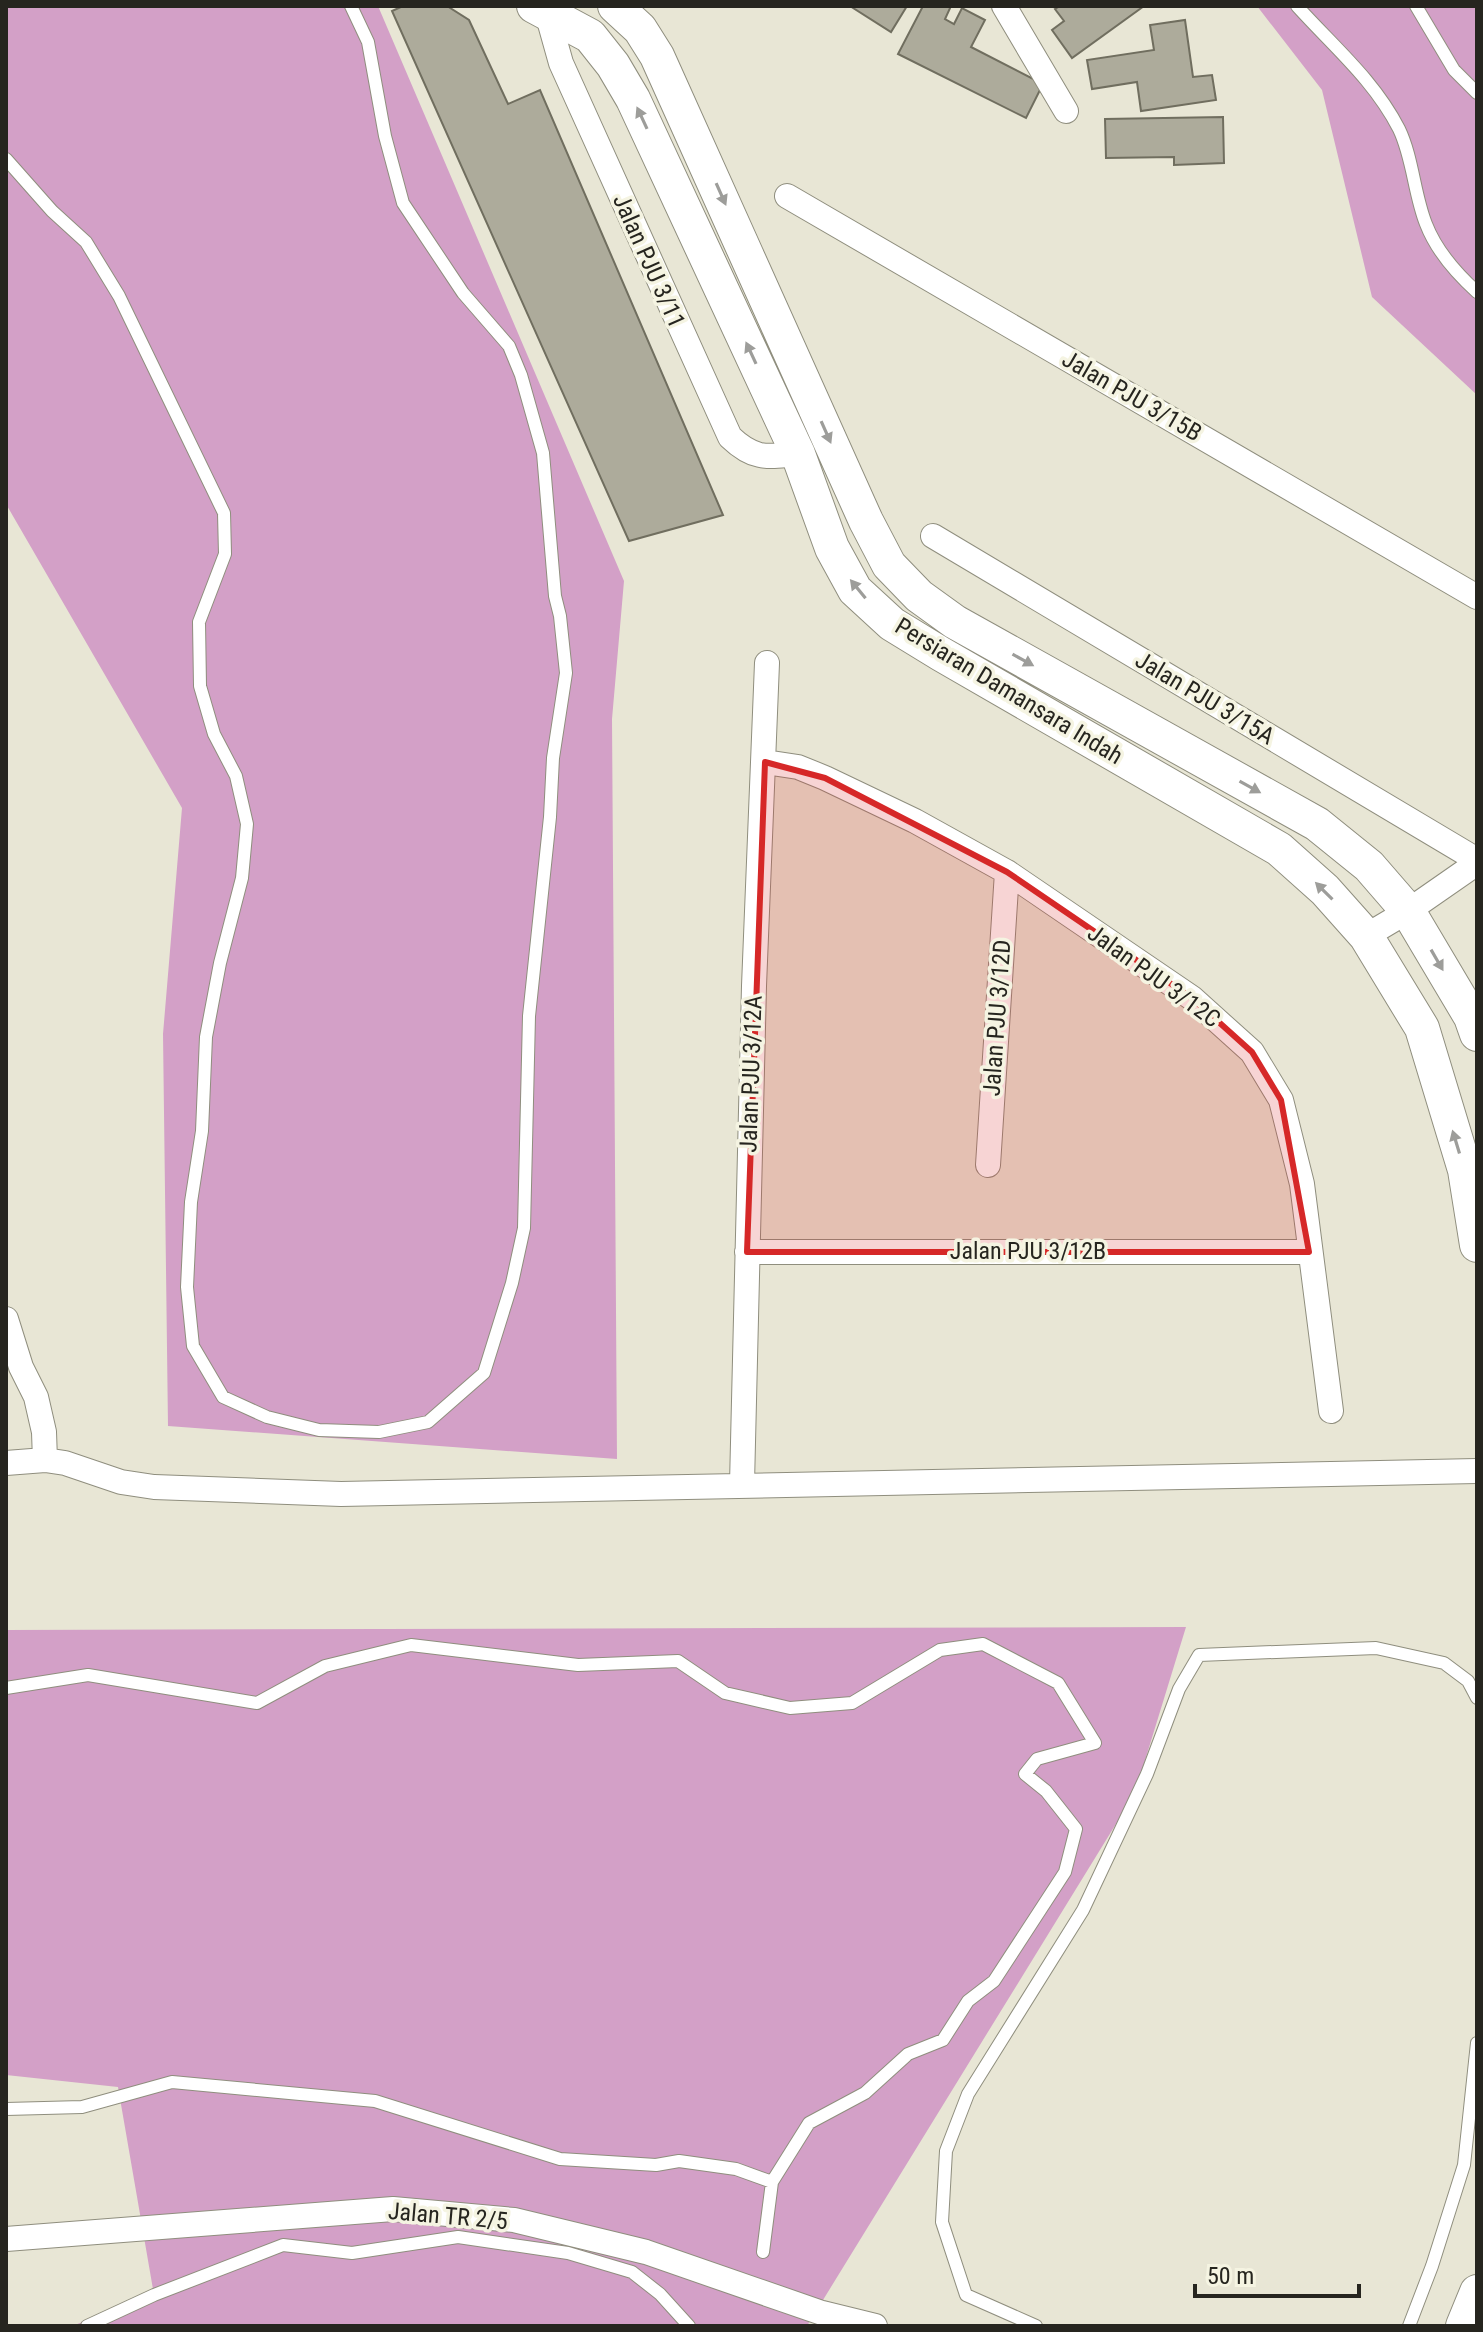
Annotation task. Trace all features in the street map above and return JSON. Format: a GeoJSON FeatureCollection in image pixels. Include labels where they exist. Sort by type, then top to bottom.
{"type":"FeatureCollection","features":[{"type":"Feature","properties":{"kind":"main road","name":"Persiaran Damansara Indah"},"geometry":{"type":"LineString","coordinates":[[615,6],[640,29],[657,56],[866,521],[889,565],[919,596],[955,622],[1317,824],[1369,866],[1408,911],[1471,1017],[1477,1034]]}},
{"type":"Feature","properties":{"kind":"main road","name":"Persiaran Damansara Indah"},"geometry":{"type":"LineString","coordinates":[[541,10],[590,36],[613,65],[633,99],[798,454],[832,548],[855,590],[892,624],[1279,849],[1325,890],[1366,936],[1422,1028],[1465,1170],[1477,1245]]}},
{"type":"Feature","properties":{"kind":"main road"},"geometry":{"type":"LineString","coordinates":[[1463,2326],[1477,2292]]}},
{"type":"Feature","properties":{"kind":"street"},"geometry":{"type":"LineString","coordinates":[[1004,6],[1066,111]]}},
{"type":"Feature","properties":{"kind":"street","name":"Jalan PJU 3/11"},"geometry":{"type":"LineString","coordinates":[[541,10],[561,63],[730,437],[745,451],[760,455],[798,454]]}},
{"type":"Feature","properties":{"kind":"street","name":"Jalan PJU 3/15B"},"geometry":{"type":"LineString","coordinates":[[787,196],[1477,597]]}},
{"type":"Feature","properties":{"kind":"street","name":"Jalan PJU 3/15A"},"geometry":{"type":"LineString","coordinates":[[933,536],[1477,861]]}},
{"type":"Feature","properties":{"kind":"street","name":"Jalan PJU 3/12A"},"geometry":{"type":"LineString","coordinates":[[742,1484],[754,986],[767,663]]}},
{"type":"Feature","properties":{"kind":"street","name":"Jalan PJU 3/12C"},"geometry":{"type":"LineString","coordinates":[[765,762],[798,767],[825,778],[915,821],[1007,872],[1192,998],[1252,1052],[1281,1100],[1302,1184],[1331,1411]]}},
{"type":"Feature","properties":{"kind":"street"},"geometry":{"type":"LineString","coordinates":[[1366,936],[1408,911],[1477,861]]}},
{"type":"Feature","properties":{"kind":"street","name":"Jalan PJU 3/12D"},"geometry":{"type":"LineString","coordinates":[[988,1165],[1007,872]]}},
{"type":"Feature","properties":{"kind":"street","name":"Jalan PJU 3/12B"},"geometry":{"type":"LineString","coordinates":[[747,1252],[1309,1252]]}},
{"type":"Feature","properties":{"kind":"street"},"geometry":{"type":"LineString","coordinates":[[6,1319],[21,1367],[36,1397],[44,1432],[45,1460]]}},
{"type":"Feature","properties":{"kind":"street"},"geometry":{"type":"LineString","coordinates":[[6,1463],[45,1460],[77,1466],[121,1482],[209,1490],[405,1494],[564,1492],[742,1484],[1467,1472]]}},
{"type":"Feature","properties":{"kind":"street","name":"Jalan TR 2/5"},"geometry":{"type":"LineString","coordinates":[[6,2239],[393,2209],[514,2220],[646,2252],[822,2313],[875,2326]]}},
{"type":"Feature","properties":{"kind":"lane"},"geometry":{"type":"LineString","coordinates":[[6,159],[52,211],[86,242],[119,296],[224,513],[225,554],[199,622],[200,686],[214,734],[236,776],[247,824],[242,878],[220,963],[206,1037],[202,1131],[191,1202],[187,1287],[193,1346],[223,1397],[267,1417],[319,1430],[379,1432],[428,1422],[484,1373],[512,1283],[524,1228],[529,1016],[550,817],[553,758],[566,673],[555,596],[543,453],[521,375],[509,346],[463,293],[403,203],[385,136],[368,42],[351,6]]}},
{"type":"Feature","properties":{"kind":"lane"},"geometry":{"type":"LineString","coordinates":[[1297,6],[1379,93],[1400,132],[1431,235],[1461,278],[1477,292]]}},
{"type":"Feature","properties":{"kind":"lane"},"geometry":{"type":"LineString","coordinates":[[1416,6],[1454,70],[1477,93]]}},
{"type":"Feature","properties":{"kind":"lane"},"geometry":{"type":"LineString","coordinates":[[6,1688],[88,1675],[257,1703],[325,1666],[411,1645],[578,1665],[678,1661],[725,1693],[790,1708],[852,1703],[940,1650],[983,1644],[1058,1683],[1095,1743],[1037,1759],[1025,1774],[1046,1791],[1076,1829],[1065,1872],[994,1981],[968,2001],[943,2040],[908,2054],[865,2093],[809,2123],[772,2182],[763,2252]]}},
{"type":"Feature","properties":{"kind":"lane"},"geometry":{"type":"LineString","coordinates":[[1036,2326],[966,2295],[942,2222],[946,2151],[968,2094],[1083,1910],[1147,1774],[1179,1689],[1199,1655],[1376,1648],[1444,1663],[1468,1681],[1477,1698]]}},
{"type":"Feature","properties":{"kind":"lane"},"geometry":{"type":"LineString","coordinates":[[1409,2326],[1464,2165],[1477,2043]]}},
{"type":"Feature","properties":{"kind":"lane"},"geometry":{"type":"LineString","coordinates":[[6,2109],[82,2107],[172,2082],[375,2101],[560,2159],[656,2165],[679,2161],[736,2169],[772,2182]]}},
{"type":"Feature","properties":{"kind":"lane"},"geometry":{"type":"LineString","coordinates":[[1464,2165],[1477,2171]]}},
{"type":"Feature","properties":{"kind":"lane"},"geometry":{"type":"LineString","coordinates":[[87,2326],[154,2295],[283,2245],[352,2253],[458,2237],[568,2253],[632,2272],[660,2294],[689,2326]]}},
{"type":"Feature","properties":{"kind":"highlighted area"},"geometry":{"type":"Polygon","coordinates":[[[765,762],[825,778],[1007,872],[1192,998],[1252,1052],[1281,1100],[1309,1252],[989,1251],[747,1252],[765,762]]]}},
{"type":"Feature","properties":{"kind":"shaded area"},"geometry":{"type":"Polygon","coordinates":[[[6,6],[378,6],[624,581],[612,719],[617,1459],[168,1426],[163,1034],[182,808],[6,504],[6,6]]]}},
{"type":"Feature","properties":{"kind":"shaded area"},"geometry":{"type":"Polygon","coordinates":[[[1257,6],[1477,6],[1477,395],[1372,297],[1322,90],[1257,6]]]}},
{"type":"Feature","properties":{"kind":"shaded area"},"geometry":{"type":"Polygon","coordinates":[[[1186,1627],[1135,1793],[807,2326],[72,2326],[154,2295],[118,2087],[6,2075],[6,1630],[1186,1627]]]}},
{"type":"Feature","properties":{"kind":"building"},"geometry":{"type":"Polygon","coordinates":[[[403,6],[447,6],[469,20],[508,104],[540,90],[723,515],[629,541],[392,11],[403,6]]]}},
{"type":"Feature","properties":{"kind":"building"},"geometry":{"type":"Polygon","coordinates":[[[850,6],[907,6],[891,32],[850,6]]]}},
{"type":"Feature","properties":{"kind":"building"},"geometry":{"type":"Polygon","coordinates":[[[923,6],[951,6],[945,19],[954,24],[962,8],[985,20],[971,47],[1043,84],[1026,118],[898,54],[923,6]]]}},
{"type":"Feature","properties":{"kind":"building"},"geometry":{"type":"Polygon","coordinates":[[[1060,6],[1144,6],[1072,58],[1052,30],[1064,21],[1055,9],[1060,6]]]}},
{"type":"Feature","properties":{"kind":"building"},"geometry":{"type":"Polygon","coordinates":[[[1185,20],[1193,77],[1212,75],[1216,100],[1141,111],[1137,82],[1092,89],[1087,60],[1154,50],[1150,25],[1185,20]]]}},
{"type":"Feature","properties":{"kind":"building"},"geometry":{"type":"Polygon","coordinates":[[[1223,117],[1224,163],[1174,165],[1174,157],[1106,158],[1105,119],[1223,117]]]}}]}
